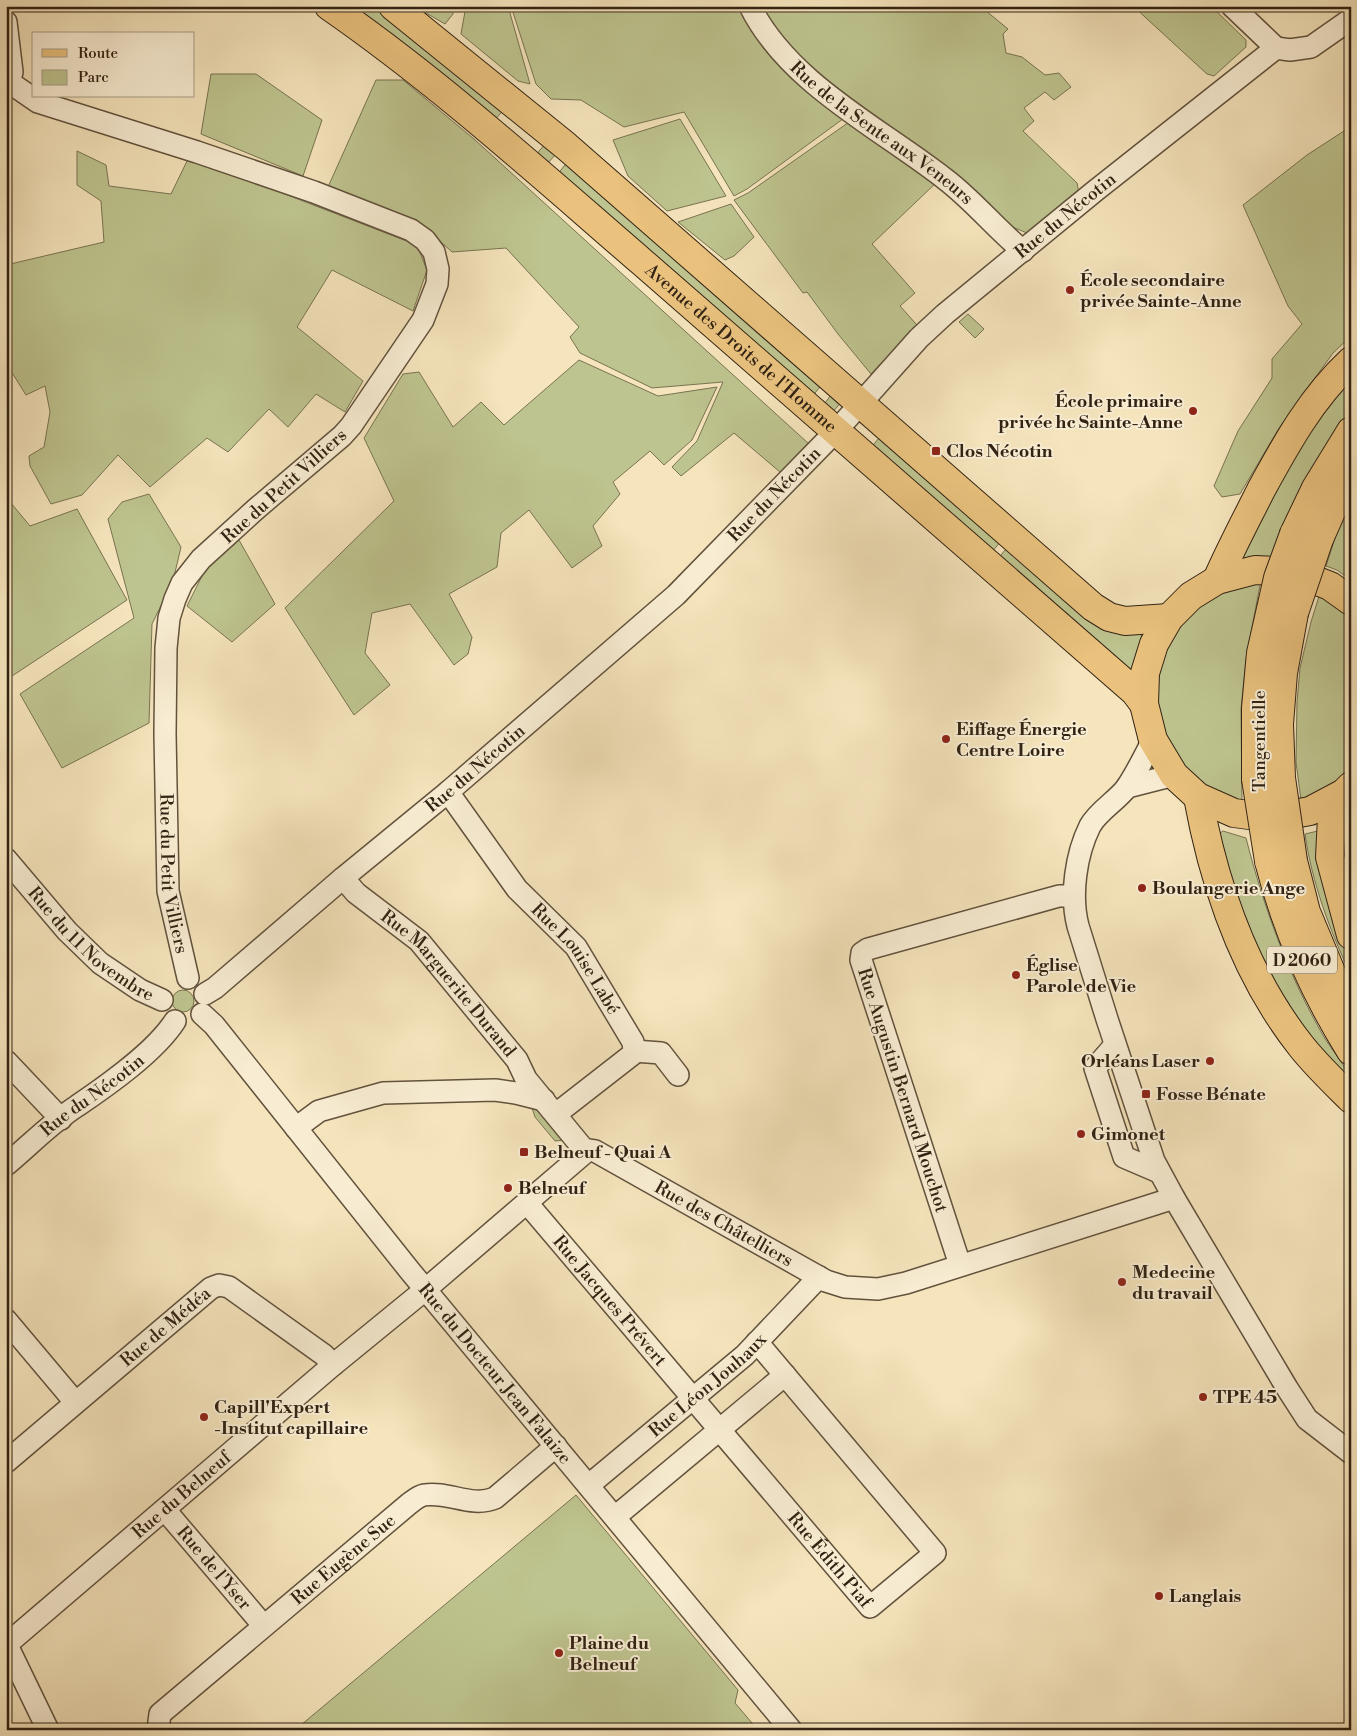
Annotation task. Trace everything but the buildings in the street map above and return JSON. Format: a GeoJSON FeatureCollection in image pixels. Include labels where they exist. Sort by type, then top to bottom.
{"type":"FeatureCollection","features":[{"type":"Feature","properties":{"kind":"main road","name":"Avenue des Droits de l'Homme"},"geometry":{"type":"LineString","coordinates":[[329,6],[371,36],[516,153],[1135,692],[1144,704]]}},
{"type":"Feature","properties":{"kind":"main road","name":"Avenue des Droits de l'Homme"},"geometry":{"type":"LineString","coordinates":[[393,6],[540,125],[1093,607],[1108,617],[1125,621],[1169,618]]}},
{"type":"Feature","properties":{"kind":"main road"},"geometry":{"type":"LineString","coordinates":[[516,153],[540,125]]}},
{"type":"Feature","properties":{"kind":"main road"},"geometry":{"type":"LineString","coordinates":[[1217,580],[1241,528],[1286,444],[1316,400],[1351,361]]}},
{"type":"Feature","properties":{"kind":"main road","name":"Tangentielle"},"geometry":{"type":"LineString","coordinates":[[1306,537],[1316,488],[1351,432]]}},
{"type":"Feature","properties":{"kind":"main road","name":"Tangentielle"},"geometry":{"type":"LineString","coordinates":[[1281,861],[1269,778],[1256,708],[1261,653],[1283,611],[1278,578],[1306,537],[1338,496],[1351,474]]}},
{"type":"Feature","properties":{"kind":"main road"},"geometry":{"type":"LineString","coordinates":[[1347,790],[1310,811],[1272,818],[1234,813],[1198,796],[1174,775],[1153,740],[1144,704],[1146,674],[1154,644],[1169,618],[1191,596],[1217,580],[1254,570],[1294,572],[1330,586],[1351,601]]}},
{"type":"Feature","properties":{"kind":"main road"},"geometry":{"type":"LineString","coordinates":[[1347,790],[1332,817],[1330,857],[1351,936]]}},
{"type":"Feature","properties":{"kind":"main road"},"geometry":{"type":"LineString","coordinates":[[1198,796],[1219,886],[1247,957],[1278,1014],[1302,1048],[1351,1099]]}},
{"type":"Feature","properties":{"kind":"main road","name":"D 2060"},"geometry":{"type":"LineString","coordinates":[[1281,861],[1306,912],[1334,979],[1351,1008]]}},
{"type":"Feature","properties":{"kind":"main road","name":"D 2060"},"geometry":{"type":"LineString","coordinates":[[1281,861],[1277,893],[1294,942],[1327,1013],[1351,1051]]}},
{"type":"Feature","properties":{"kind":"street","name":"Rue de la Sente aux Veneurs"},"geometry":{"type":"LineString","coordinates":[[750,6],[772,42],[805,75],[854,115],[946,179],[1023,251]]}},
{"type":"Feature","properties":{"kind":"street"},"geometry":{"type":"LineString","coordinates":[[1232,6],[1276,48],[1290,50],[1310,47],[1351,19]]}},
{"type":"Feature","properties":{"kind":"street"},"geometry":{"type":"LineString","coordinates":[[6,22],[12,72],[8,83]]}},
{"type":"Feature","properties":{"kind":"street","name":"Rue du Nécotin"},"geometry":{"type":"LineString","coordinates":[[6,1165],[76,1106],[98,1093],[135,1062],[165,1034],[175,1021],[186,1023],[192,1021],[215,988],[343,878],[448,792],[676,595],[836,430],[919,338],[945,314],[1095,191],[1276,48]]}},
{"type":"Feature","properties":{"kind":"street","name":"Rue du Petit Villiers"},"geometry":{"type":"LineString","coordinates":[[8,83],[38,102],[224,161],[314,192],[411,230],[425,240],[434,252],[438,269],[437,284],[423,320],[351,426],[202,559],[182,583],[174,599],[168,625],[166,658],[165,734],[168,891],[188,978]]}},
{"type":"Feature","properties":{"kind":"street"},"geometry":{"type":"LineString","coordinates":[[1153,740],[1127,787],[1091,824],[1076,865],[1074,896],[1075,915],[1078,926],[1154,1162],[1159,1172],[1307,1419],[1351,1453]]}},
{"type":"Feature","properties":{"kind":"street"},"geometry":{"type":"LineString","coordinates":[[1127,787],[1174,775]]}},
{"type":"Feature","properties":{"kind":"street","name":"Rue Louise Labé"},"geometry":{"type":"LineString","coordinates":[[448,792],[517,889],[576,947],[633,1042],[634,1051]]}},
{"type":"Feature","properties":{"kind":"street","name":"Rue du 11 Novembre"},"geometry":{"type":"LineString","coordinates":[[6,859],[67,931],[100,963],[140,990],[162,1000]]}},
{"type":"Feature","properties":{"kind":"street","name":"Rue Marguerite Durand"},"geometry":{"type":"LineString","coordinates":[[343,878],[356,893],[419,941],[517,1060],[526,1079],[550,1107]]}},
{"type":"Feature","properties":{"kind":"street","name":"Rue Augustin Bernard Mouchot"},"geometry":{"type":"LineString","coordinates":[[960,1265],[861,960],[862,954],[868,949],[1059,896],[1074,896]]}},
{"type":"Feature","properties":{"kind":"street"},"geometry":{"type":"LineString","coordinates":[[175,1021],[165,1012],[162,1000],[162,994],[170,983],[182,978],[188,978],[199,984],[203,1004]]}},
{"type":"Feature","properties":{"kind":"street","name":"Rue du Docteur Jean Falaize"},"geometry":{"type":"LineString","coordinates":[[203,1004],[214,1025],[426,1289],[791,1730]]}},
{"type":"Feature","properties":{"kind":"street"},"geometry":{"type":"LineString","coordinates":[[550,1107],[630,1057],[634,1051],[661,1053],[678,1075]]}},
{"type":"Feature","properties":{"kind":"street"},"geometry":{"type":"LineString","coordinates":[[6,1061],[60,1119]]}},
{"type":"Feature","properties":{"kind":"street"},"geometry":{"type":"LineString","coordinates":[[296,1128],[319,1111],[383,1093],[495,1090],[516,1093],[550,1107],[586,1152]]}},
{"type":"Feature","properties":{"kind":"street","name":"Rue des Châtelliers"},"geometry":{"type":"LineString","coordinates":[[586,1152],[590,1150],[595,1151],[826,1281],[845,1287],[878,1289],[906,1283],[1174,1198]]}},
{"type":"Feature","properties":{"kind":"street","name":"Rue du Belneuf"},"geometry":{"type":"LineString","coordinates":[[6,1644],[586,1152]]}},
{"type":"Feature","properties":{"kind":"street","name":"Rue Jacques Prévert"},"geometry":{"type":"LineString","coordinates":[[527,1203],[692,1399]]}},
{"type":"Feature","properties":{"kind":"street","name":"Rue Léon Jouhaux"},"geometry":{"type":"LineString","coordinates":[[589,1486],[758,1342],[819,1277]]}},
{"type":"Feature","properties":{"kind":"street","name":"Rue de Médéa"},"geometry":{"type":"LineString","coordinates":[[6,1462],[211,1288],[219,1285],[229,1286],[324,1355],[333,1365]]}},
{"type":"Feature","properties":{"kind":"street"},"geometry":{"type":"LineString","coordinates":[[6,1320],[75,1402]]}},
{"type":"Feature","properties":{"kind":"street","name":"Rue Édith Piaf"},"geometry":{"type":"LineString","coordinates":[[692,1399],[870,1607],[935,1553],[758,1342]]}},
{"type":"Feature","properties":{"kind":"street"},"geometry":{"type":"LineString","coordinates":[[615,1517],[785,1375]]}},
{"type":"Feature","properties":{"kind":"street","name":"Rue Eugène Sue"},"geometry":{"type":"LineString","coordinates":[[158,1730],[160,1714],[410,1502],[422,1496],[433,1494],[486,1502],[496,1498],[556,1446]]}},
{"type":"Feature","properties":{"kind":"street","name":"Rue de l'Yser"},"geometry":{"type":"LineString","coordinates":[[165,1510],[263,1625]]}},
{"type":"Feature","properties":{"kind":"street"},"geometry":{"type":"LineString","coordinates":[[6,1644],[48,1730]]}},
{"type":"Feature","properties":{"kind":"green space"},"geometry":{"type":"Polygon","coordinates":[[[342,6],[379,6],[507,106],[493,122],[342,6]]]}},
{"type":"Feature","properties":{"kind":"green space"},"geometry":{"type":"Polygon","coordinates":[[[414,6],[453,6],[453,14],[445,24],[414,6]]]}},
{"type":"Feature","properties":{"kind":"green space"},"geometry":{"type":"Polygon","coordinates":[[[466,6],[508,6],[530,84],[518,81],[461,34],[466,6]]]}},
{"type":"Feature","properties":{"kind":"green space"},"geometry":{"type":"Polygon","coordinates":[[[511,6],[746,6],[847,116],[747,189],[734,196],[684,112],[624,127],[581,100],[551,99],[536,84],[511,6]]]}},
{"type":"Feature","properties":{"kind":"green space"},"geometry":{"type":"Polygon","coordinates":[[[762,6],[980,6],[1008,29],[1003,34],[1006,53],[1022,57],[1045,75],[1059,73],[1071,87],[1054,100],[1045,92],[1024,108],[1034,121],[1023,131],[1077,183],[1079,193],[1027,233],[1010,226],[853,106],[775,31],[762,6]]]}},
{"type":"Feature","properties":{"kind":"green space"},"geometry":{"type":"Polygon","coordinates":[[[1133,6],[1211,6],[1246,40],[1246,47],[1214,76],[1207,74],[1133,6]]]}},
{"type":"Feature","properties":{"kind":"green space"},"geometry":{"type":"Polygon","coordinates":[[[211,74],[256,74],[322,120],[303,176],[201,134],[211,74]]]}},
{"type":"Feature","properties":{"kind":"green space"},"geometry":{"type":"Polygon","coordinates":[[[376,80],[403,80],[474,139],[809,444],[780,472],[734,433],[681,476],[672,467],[697,441],[723,382],[652,388],[580,353],[570,337],[579,327],[506,248],[452,252],[419,222],[328,187],[376,80]]]}},
{"type":"Feature","properties":{"kind":"green space"},"geometry":{"type":"Polygon","coordinates":[[[680,119],[726,196],[667,211],[628,176],[613,140],[680,119]]]}},
{"type":"Feature","properties":{"kind":"green space"},"geometry":{"type":"Polygon","coordinates":[[[852,120],[939,180],[872,244],[915,293],[900,306],[917,325],[871,374],[807,292],[803,293],[734,200],[748,193],[852,120]]]}},
{"type":"Feature","properties":{"kind":"green space"},"geometry":{"type":"Polygon","coordinates":[[[1347,129],[1351,133],[1351,230],[1349,232],[1351,234],[1351,336],[1333,353],[1279,428],[1240,494],[1222,497],[1214,486],[1238,431],[1272,378],[1272,359],[1302,324],[1288,306],[1243,205],[1307,155],[1347,129]]]}},
{"type":"Feature","properties":{"kind":"green space"},"geometry":{"type":"Polygon","coordinates":[[[545,144],[558,152],[544,167],[535,156],[545,144]]]}},
{"type":"Feature","properties":{"kind":"green space"},"geometry":{"type":"Polygon","coordinates":[[[77,151],[106,165],[109,186],[171,194],[189,157],[417,245],[427,270],[413,311],[332,270],[297,327],[363,381],[345,412],[316,394],[288,427],[269,409],[228,452],[207,438],[150,487],[118,455],[82,495],[51,504],[30,466],[29,456],[44,447],[50,412],[45,386],[26,395],[6,363],[6,302],[8,301],[6,265],[104,242],[101,201],[77,185],[77,151]]]}},
{"type":"Feature","properties":{"kind":"green space"},"geometry":{"type":"Polygon","coordinates":[[[569,160],[824,382],[811,398],[556,176],[569,160]]]}},
{"type":"Feature","properties":{"kind":"green space"},"geometry":{"type":"Polygon","coordinates":[[[731,204],[754,237],[734,256],[725,260],[678,222],[731,204]]]}},
{"type":"Feature","properties":{"kind":"green space"},"geometry":{"type":"Polygon","coordinates":[[[968,314],[984,329],[975,338],[959,322],[968,314]]]}},
{"type":"Feature","properties":{"kind":"green space"},"geometry":{"type":"Polygon","coordinates":[[[579,360],[658,396],[717,387],[692,440],[664,465],[650,451],[613,482],[620,494],[593,526],[602,546],[572,568],[529,510],[501,533],[497,567],[449,594],[472,637],[468,654],[454,665],[410,604],[372,613],[365,653],[390,685],[354,715],[285,608],[394,501],[364,438],[403,374],[419,372],[453,427],[481,402],[504,425],[579,360]]]}},
{"type":"Feature","properties":{"kind":"green space"},"geometry":{"type":"Polygon","coordinates":[[[1351,371],[1351,413],[1341,426],[1271,560],[1235,562],[1288,456],[1351,371]]]}},
{"type":"Feature","properties":{"kind":"green space"},"geometry":{"type":"Polygon","coordinates":[[[834,391],[842,401],[832,413],[822,407],[834,391]]]}},
{"type":"Feature","properties":{"kind":"green space"},"geometry":{"type":"Polygon","coordinates":[[[883,433],[1003,539],[990,554],[870,449],[883,433]]]}},
{"type":"Feature","properties":{"kind":"green space"},"geometry":{"type":"Polygon","coordinates":[[[149,494],[181,547],[173,581],[152,624],[149,723],[62,768],[20,694],[134,618],[108,519],[122,502],[149,494]]]}},
{"type":"Feature","properties":{"kind":"green space"},"geometry":{"type":"Polygon","coordinates":[[[6,497],[30,526],[77,509],[127,600],[6,680],[6,497]]]}},
{"type":"Feature","properties":{"kind":"green space"},"geometry":{"type":"Polygon","coordinates":[[[1351,502],[1351,570],[1348,578],[1337,570],[1326,566],[1337,532],[1351,502]]]}},
{"type":"Feature","properties":{"kind":"green space"},"geometry":{"type":"Polygon","coordinates":[[[239,540],[275,604],[232,642],[187,606],[205,570],[239,540]]]}},
{"type":"Feature","properties":{"kind":"green space"},"geometry":{"type":"Polygon","coordinates":[[[1010,544],[1141,635],[1143,638],[1136,656],[1132,675],[997,560],[1010,544]]]}},
{"type":"Feature","properties":{"kind":"green space"},"geometry":{"type":"Polygon","coordinates":[[[1261,580],[1246,659],[1241,709],[1242,802],[1203,784],[1183,766],[1170,747],[1160,723],[1157,701],[1157,678],[1161,659],[1178,623],[1211,594],[1261,580]]]}},
{"type":"Feature","properties":{"kind":"green space"},"geometry":{"type":"Polygon","coordinates":[[[1320,593],[1338,605],[1351,617],[1351,768],[1328,787],[1301,800],[1296,762],[1297,702],[1300,668],[1320,593]]]}},
{"type":"Feature","properties":{"kind":"green space"},"geometry":{"type":"Polygon","coordinates":[[[1351,829],[1351,873],[1347,851],[1351,829]]]}},
{"type":"Feature","properties":{"kind":"green space"},"geometry":{"type":"Polygon","coordinates":[[[1322,830],[1343,941],[1351,958],[1351,975],[1317,889],[1308,852],[1305,834],[1322,830]]]}},
{"type":"Feature","properties":{"kind":"green space"},"geometry":{"type":"Polygon","coordinates":[[[1223,831],[1246,838],[1260,889],[1288,964],[1324,1037],[1349,1075],[1351,1090],[1315,1053],[1250,949],[1217,835],[1223,831]]]}},
{"type":"Feature","properties":{"kind":"green space"},"geometry":{"type":"Polygon","coordinates":[[[183,990],[191,993],[194,1001],[191,1009],[183,1012],[175,1009],[172,1001],[175,993],[183,990]]]}},
{"type":"Feature","properties":{"kind":"green space"},"geometry":{"type":"Polygon","coordinates":[[[532,1108],[537,1108],[564,1140],[555,1141],[535,1117],[532,1108]]]}},
{"type":"Feature","properties":{"kind":"green space"},"geometry":{"type":"Polygon","coordinates":[[[576,1495],[738,1690],[735,1703],[758,1730],[295,1730],[576,1495]]]}},
{"type":"Feature","properties":{"kind":"place","name":"École secondaire privée Sainte-Anne"},"geometry":{"type":"Point","coordinates":[1070,290]}},
{"type":"Feature","properties":{"kind":"place","name":"École primaire privée hc Sainte-Anne"},"geometry":{"type":"Point","coordinates":[1193,411]}},
{"type":"Feature","properties":{"kind":"place","name":"Clos Nécotin"},"geometry":{"type":"Point","coordinates":[936,451]}},
{"type":"Feature","properties":{"kind":"place","name":"Eiffage Énergie Centre Loire"},"geometry":{"type":"Point","coordinates":[946,739]}},
{"type":"Feature","properties":{"kind":"place","name":"Boulangerie Ange"},"geometry":{"type":"Point","coordinates":[1142,888]}},
{"type":"Feature","properties":{"kind":"place","name":"Église Parole de Vie"},"geometry":{"type":"Point","coordinates":[1016,975]}},
{"type":"Feature","properties":{"kind":"place","name":"Orléans Laser"},"geometry":{"type":"Point","coordinates":[1210,1061]}},
{"type":"Feature","properties":{"kind":"place","name":"Fosse Bénate"},"geometry":{"type":"Point","coordinates":[1146,1094]}},
{"type":"Feature","properties":{"kind":"place","name":"Gimonet"},"geometry":{"type":"Point","coordinates":[1081,1134]}},
{"type":"Feature","properties":{"kind":"place","name":"Belneuf - Quai A"},"geometry":{"type":"Point","coordinates":[524,1152]}},
{"type":"Feature","properties":{"kind":"place","name":"Belneuf"},"geometry":{"type":"Point","coordinates":[508,1188]}},
{"type":"Feature","properties":{"kind":"place","name":"Medecine du travail"},"geometry":{"type":"Point","coordinates":[1122,1282]}},
{"type":"Feature","properties":{"kind":"place","name":"TPE 45"},"geometry":{"type":"Point","coordinates":[1203,1397]}},
{"type":"Feature","properties":{"kind":"place","name":"Capill'Expert -Institut capillaire"},"geometry":{"type":"Point","coordinates":[204,1417]}},
{"type":"Feature","properties":{"kind":"place","name":"Langlais"},"geometry":{"type":"Point","coordinates":[1159,1596]}},
{"type":"Feature","properties":{"kind":"place","name":"Plaine du Belneuf"},"geometry":{"type":"Point","coordinates":[559,1653]}}]}
